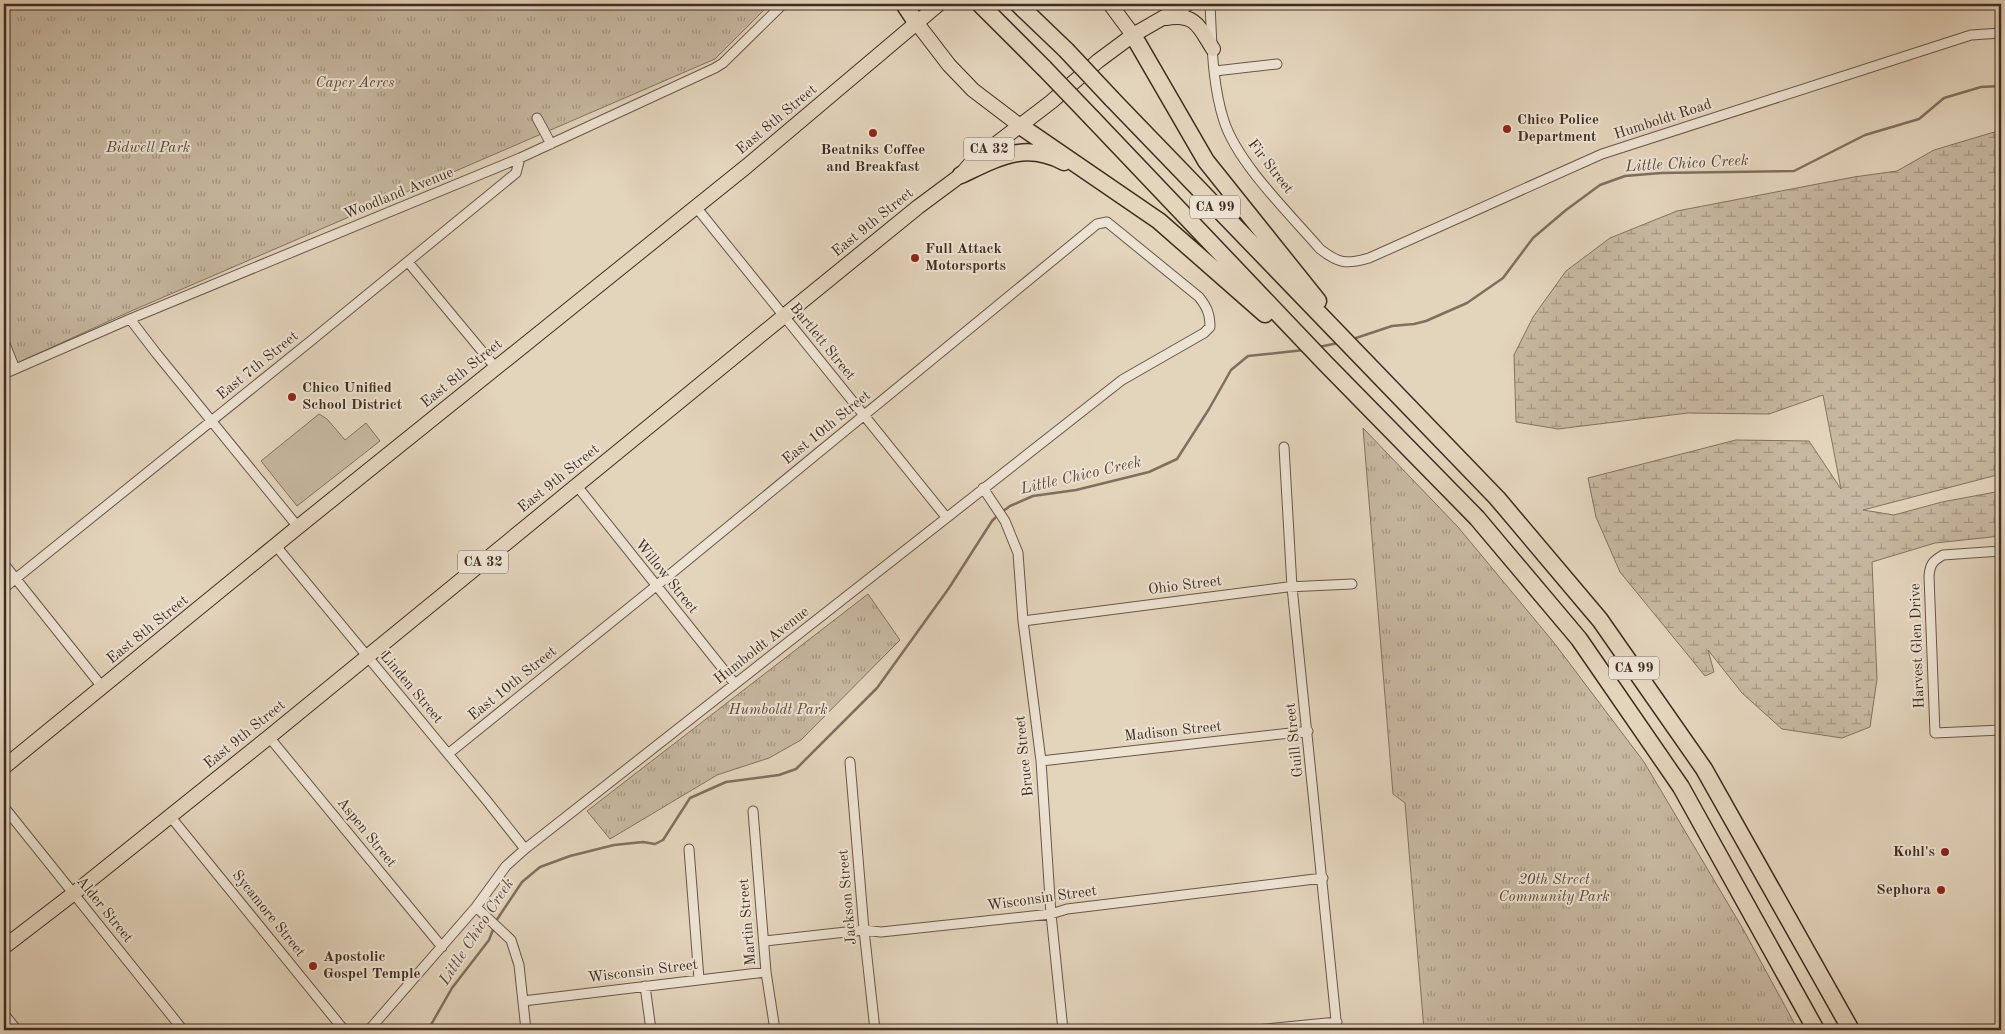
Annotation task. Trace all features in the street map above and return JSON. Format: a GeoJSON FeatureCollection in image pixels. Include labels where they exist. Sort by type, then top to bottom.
{"type":"FeatureCollection","features":[{"type":"Feature","properties":{"kind":"highway"},"geometry":{"type":"LineString","coordinates":[[904,4],[916,22]]}},
{"type":"Feature","properties":{"kind":"highway","name":"CA 99"},"geometry":{"type":"LineString","coordinates":[[1018,4],[1066,50],[1497,498],[1600,620],[1704,769],[1851,1030]]}},
{"type":"Feature","properties":{"kind":"highway","name":"CA 99"},"geometry":{"type":"LineString","coordinates":[[985,9],[1092,118],[1292,334],[1325,363],[1477,518],[1578,639],[1682,787],[1816,1030]]}},
{"type":"Feature","properties":{"kind":"highway"},"geometry":{"type":"LineString","coordinates":[[1133,35],[1206,160],[1324,309],[1329,325]]}},
{"type":"Feature","properties":{"kind":"highway"},"geometry":{"type":"LineString","coordinates":[[1020,125],[1159,221],[1292,334]]}},
{"type":"Feature","properties":{"kind":"highway"},"geometry":{"type":"LineString","coordinates":[[962,175],[1005,155],[1016,152],[1029,152],[1062,160],[1086,176],[1114,189]]}},
{"type":"Feature","properties":{"kind":"main road","name":"East 8th Street"},"geometry":{"type":"LineString","coordinates":[[4,767],[298,527],[696,207],[939,4]]}},
{"type":"Feature","properties":{"kind":"main road"},"geometry":{"type":"LineString","coordinates":[[1110,4],[1133,35]]}},
{"type":"Feature","properties":{"kind":"main road","name":"CA 32"},"geometry":{"type":"LineString","coordinates":[[1133,35],[1187,4]]}},
{"type":"Feature","properties":{"kind":"main road"},"geometry":{"type":"LineString","coordinates":[[1158,20],[1180,16],[1190,18],[1198,26],[1213,49]]}},
{"type":"Feature","properties":{"kind":"main road"},"geometry":{"type":"LineString","coordinates":[[916,22],[949,65],[974,90],[1020,125]]}},
{"type":"Feature","properties":{"kind":"main road","name":"East 9th Street"},"geometry":{"type":"LineString","coordinates":[[4,947],[170,816],[918,207],[962,175],[971,163],[1051,102],[1098,61],[1133,35]]}},
{"type":"Feature","properties":{"kind":"street","name":"Woodland Avenue"},"geometry":{"type":"LineString","coordinates":[[4,374],[130,319],[520,158],[715,68],[723,63],[783,4]]}},
{"type":"Feature","properties":{"kind":"street","name":"Fir Street"},"geometry":{"type":"LineString","coordinates":[[1210,4],[1218,100],[1225,122],[1243,159],[1320,249],[1332,258],[1345,263]]}},
{"type":"Feature","properties":{"kind":"street","name":"Humboldt Road"},"geometry":{"type":"LineString","coordinates":[[1345,263],[1369,258],[1602,154],[1971,35],[2001,33]]}},
{"type":"Feature","properties":{"kind":"street"},"geometry":{"type":"LineString","coordinates":[[1215,71],[1278,64]]}},
{"type":"Feature","properties":{"kind":"street"},"geometry":{"type":"LineString","coordinates":[[537,118],[551,144]]}},
{"type":"Feature","properties":{"kind":"street","name":"East 7th Street"},"geometry":{"type":"LineString","coordinates":[[4,588],[516,173],[520,158]]}},
{"type":"Feature","properties":{"kind":"street","name":"Bartlett Street"},"geometry":{"type":"LineString","coordinates":[[696,207],[946,517]]}},
{"type":"Feature","properties":{"kind":"street","name":"East 10th Street"},"geometry":{"type":"LineString","coordinates":[[448,754],[1097,224],[1108,222],[1199,297],[1206,305],[1210,314],[1210,327]]}},
{"type":"Feature","properties":{"kind":"street"},"geometry":{"type":"LineString","coordinates":[[408,262],[496,368]]}},
{"type":"Feature","properties":{"kind":"street"},"geometry":{"type":"LineString","coordinates":[[130,319],[298,527]]}},
{"type":"Feature","properties":{"kind":"street","name":"Humboldt Avenue"},"geometry":{"type":"LineString","coordinates":[[369,1030],[476,907],[506,866],[525,849],[882,570],[982,488],[1122,380],[1170,354],[1204,333],[1210,327]]}},
{"type":"Feature","properties":{"kind":"street"},"geometry":{"type":"LineString","coordinates":[[5,344],[15,369]]}},
{"type":"Feature","properties":{"kind":"street","name":"Guill Street"},"geometry":{"type":"LineString","coordinates":[[1284,447],[1292,588],[1337,1026]]}},
{"type":"Feature","properties":{"kind":"street","name":"Willow Street"},"geometry":{"type":"LineString","coordinates":[[577,486],[734,684]]}},
{"type":"Feature","properties":{"kind":"street","name":"Bruce Street"},"geometry":{"type":"LineString","coordinates":[[982,488],[1005,521],[1018,553],[1023,621],[1041,761],[1052,914],[1063,1030]]}},
{"type":"Feature","properties":{"kind":"street","name":"Linden Street"},"geometry":{"type":"LineString","coordinates":[[276,546],[525,849]]}},
{"type":"Feature","properties":{"kind":"street","name":"Harvest Glen Drive"},"geometry":{"type":"LineString","coordinates":[[2001,551],[1943,555],[1930,566],[1929,576],[1935,733],[2001,730]]}},
{"type":"Feature","properties":{"kind":"street"},"geometry":{"type":"LineString","coordinates":[[4,564],[103,688]]}},
{"type":"Feature","properties":{"kind":"street","name":"Ohio Street"},"geometry":{"type":"LineString","coordinates":[[1023,621],[1292,588],[1352,584]]}},
{"type":"Feature","properties":{"kind":"street","name":"Madison Street"},"geometry":{"type":"LineString","coordinates":[[1041,761],[1308,731]]}},
{"type":"Feature","properties":{"kind":"street","name":"Aspen Street"},"geometry":{"type":"LineString","coordinates":[[269,736],[442,947]]}},
{"type":"Feature","properties":{"kind":"street","name":"Jackson Street"},"geometry":{"type":"LineString","coordinates":[[850,762],[864,930],[875,1030]]}},
{"type":"Feature","properties":{"kind":"street","name":"Alder Street"},"geometry":{"type":"LineString","coordinates":[[4,807],[183,1030]]}},
{"type":"Feature","properties":{"kind":"street","name":"Martin Street"},"geometry":{"type":"LineString","coordinates":[[752,811],[765,941],[766,972],[775,1030]]}},
{"type":"Feature","properties":{"kind":"street","name":"Sycamore Street"},"geometry":{"type":"LineString","coordinates":[[170,816],[344,1030]]}},
{"type":"Feature","properties":{"kind":"street"},"geometry":{"type":"LineString","coordinates":[[689,849],[699,979]]}},
{"type":"Feature","properties":{"kind":"street","name":"Wisconsin Street"},"geometry":{"type":"LineString","coordinates":[[765,941],[864,930],[881,932],[1052,914],[1067,909],[1323,878]]}},
{"type":"Feature","properties":{"kind":"street"},"geometry":{"type":"LineString","coordinates":[[476,907],[511,940],[519,965],[526,1030]]}},
{"type":"Feature","properties":{"kind":"street","name":"Wisconsin Street"},"geometry":{"type":"LineString","coordinates":[[523,1001],[766,972]]}},
{"type":"Feature","properties":{"kind":"street"},"geometry":{"type":"LineString","coordinates":[[645,986],[651,1030]]}},
{"type":"Feature","properties":{"kind":"street"},"geometry":{"type":"LineString","coordinates":[[4,1014],[17,1030]]}},
{"type":"Feature","properties":{"kind":"street"},"geometry":{"type":"LineString","coordinates":[[1256,1030],[1337,1026]]}},
{"type":"Feature","properties":{"kind":"green space","name":"Bidwell Park"},"geometry":{"type":"Polygon","coordinates":[[[4,4],[770,4],[715,59],[129,312],[4,369],[4,4]]]}},
{"type":"Feature","properties":{"kind":"green space"},"geometry":{"type":"Polygon","coordinates":[[[2001,130],[2001,474],[1863,510],[1894,515],[1942,502],[2001,491],[2001,536],[1935,543],[1872,562],[1877,679],[1870,727],[1842,738],[1782,729],[1742,693],[1708,650],[1714,672],[1705,676],[1620,572],[1596,517],[1588,478],[1736,440],[1809,441],[1841,489],[1823,395],[1769,414],[1688,413],[1558,429],[1516,422],[1514,355],[1533,317],[1566,271],[1610,238],[1677,211],[1854,177],[1897,171],[1934,150],[2001,130]]]}},
{"type":"Feature","properties":{"kind":"green space"},"geometry":{"type":"Polygon","coordinates":[[[319,414],[327,419],[345,440],[366,423],[380,441],[297,506],[261,461],[319,414]]]}},
{"type":"Feature","properties":{"kind":"green space","name":"20th Street Community Park"},"geometry":{"type":"Polygon","coordinates":[[[1363,428],[1458,527],[1555,644],[1644,762],[1743,929],[1798,1030],[1424,1030],[1405,803],[1393,794],[1363,428]]]}},
{"type":"Feature","properties":{"kind":"green space","name":"Humboldt Park"},"geometry":{"type":"Polygon","coordinates":[[[868,594],[900,640],[801,740],[769,758],[717,775],[610,839],[587,811],[868,594]]]}},
{"type":"Feature","properties":{"kind":"waterway"},"geometry":{"type":"LineString","coordinates":[[47,4],[87,9],[126,4]]}},
{"type":"Feature","properties":{"kind":"waterway","name":"Little Chico Creek"},"geometry":{"type":"LineString","coordinates":[[1353,339],[1392,326],[1426,321],[1467,303],[1503,278],[1533,238],[1600,185],[1625,176],[1661,173],[1794,171],[1865,135],[1919,119],[1944,98],[1981,87],[2001,86]]}},
{"type":"Feature","properties":{"kind":"waterway","name":"Little Chico Creek"},"geometry":{"type":"LineString","coordinates":[[1319,347],[1338,343]]}},
{"type":"Feature","properties":{"kind":"waterway","name":"Little Chico Creek"},"geometry":{"type":"LineString","coordinates":[[1002,512],[1010,506],[1033,496],[1076,490],[1149,472],[1177,459],[1231,370],[1248,356],[1304,350]]}},
{"type":"Feature","properties":{"kind":"waterway","name":"Little Chico Creek"},"geometry":{"type":"LineString","coordinates":[[496,921],[522,882],[540,867],[570,856],[614,845],[643,842],[655,844],[663,840],[690,798],[726,782],[779,775],[796,769],[877,688],[949,588],[992,521],[998,515]]}},
{"type":"Feature","properties":{"kind":"waterway","name":"Little Chico Creek"},"geometry":{"type":"LineString","coordinates":[[428,1030],[452,988],[489,940],[494,927]]}},
{"type":"Feature","properties":{"kind":"place","name":"Chico Police Department"},"geometry":{"type":"Point","coordinates":[1507,129]}},
{"type":"Feature","properties":{"kind":"place","name":"Beatniks Coffee and Breakfast"},"geometry":{"type":"Point","coordinates":[873,133]}},
{"type":"Feature","properties":{"kind":"place","name":"Full Attack Motorsports"},"geometry":{"type":"Point","coordinates":[915,258]}},
{"type":"Feature","properties":{"kind":"place","name":"Chico Unified School District"},"geometry":{"type":"Point","coordinates":[292,397]}},
{"type":"Feature","properties":{"kind":"place","name":"Kohl's"},"geometry":{"type":"Point","coordinates":[1945,852]}},
{"type":"Feature","properties":{"kind":"place","name":"Sephora"},"geometry":{"type":"Point","coordinates":[1941,890]}},
{"type":"Feature","properties":{"kind":"place","name":"Apostolic Gospel Temple"},"geometry":{"type":"Point","coordinates":[313,966]}},
{"type":"Feature","properties":{"kind":"park label","name":"Caper Acres"},"geometry":{"type":"Point","coordinates":[355,83]}}]}
